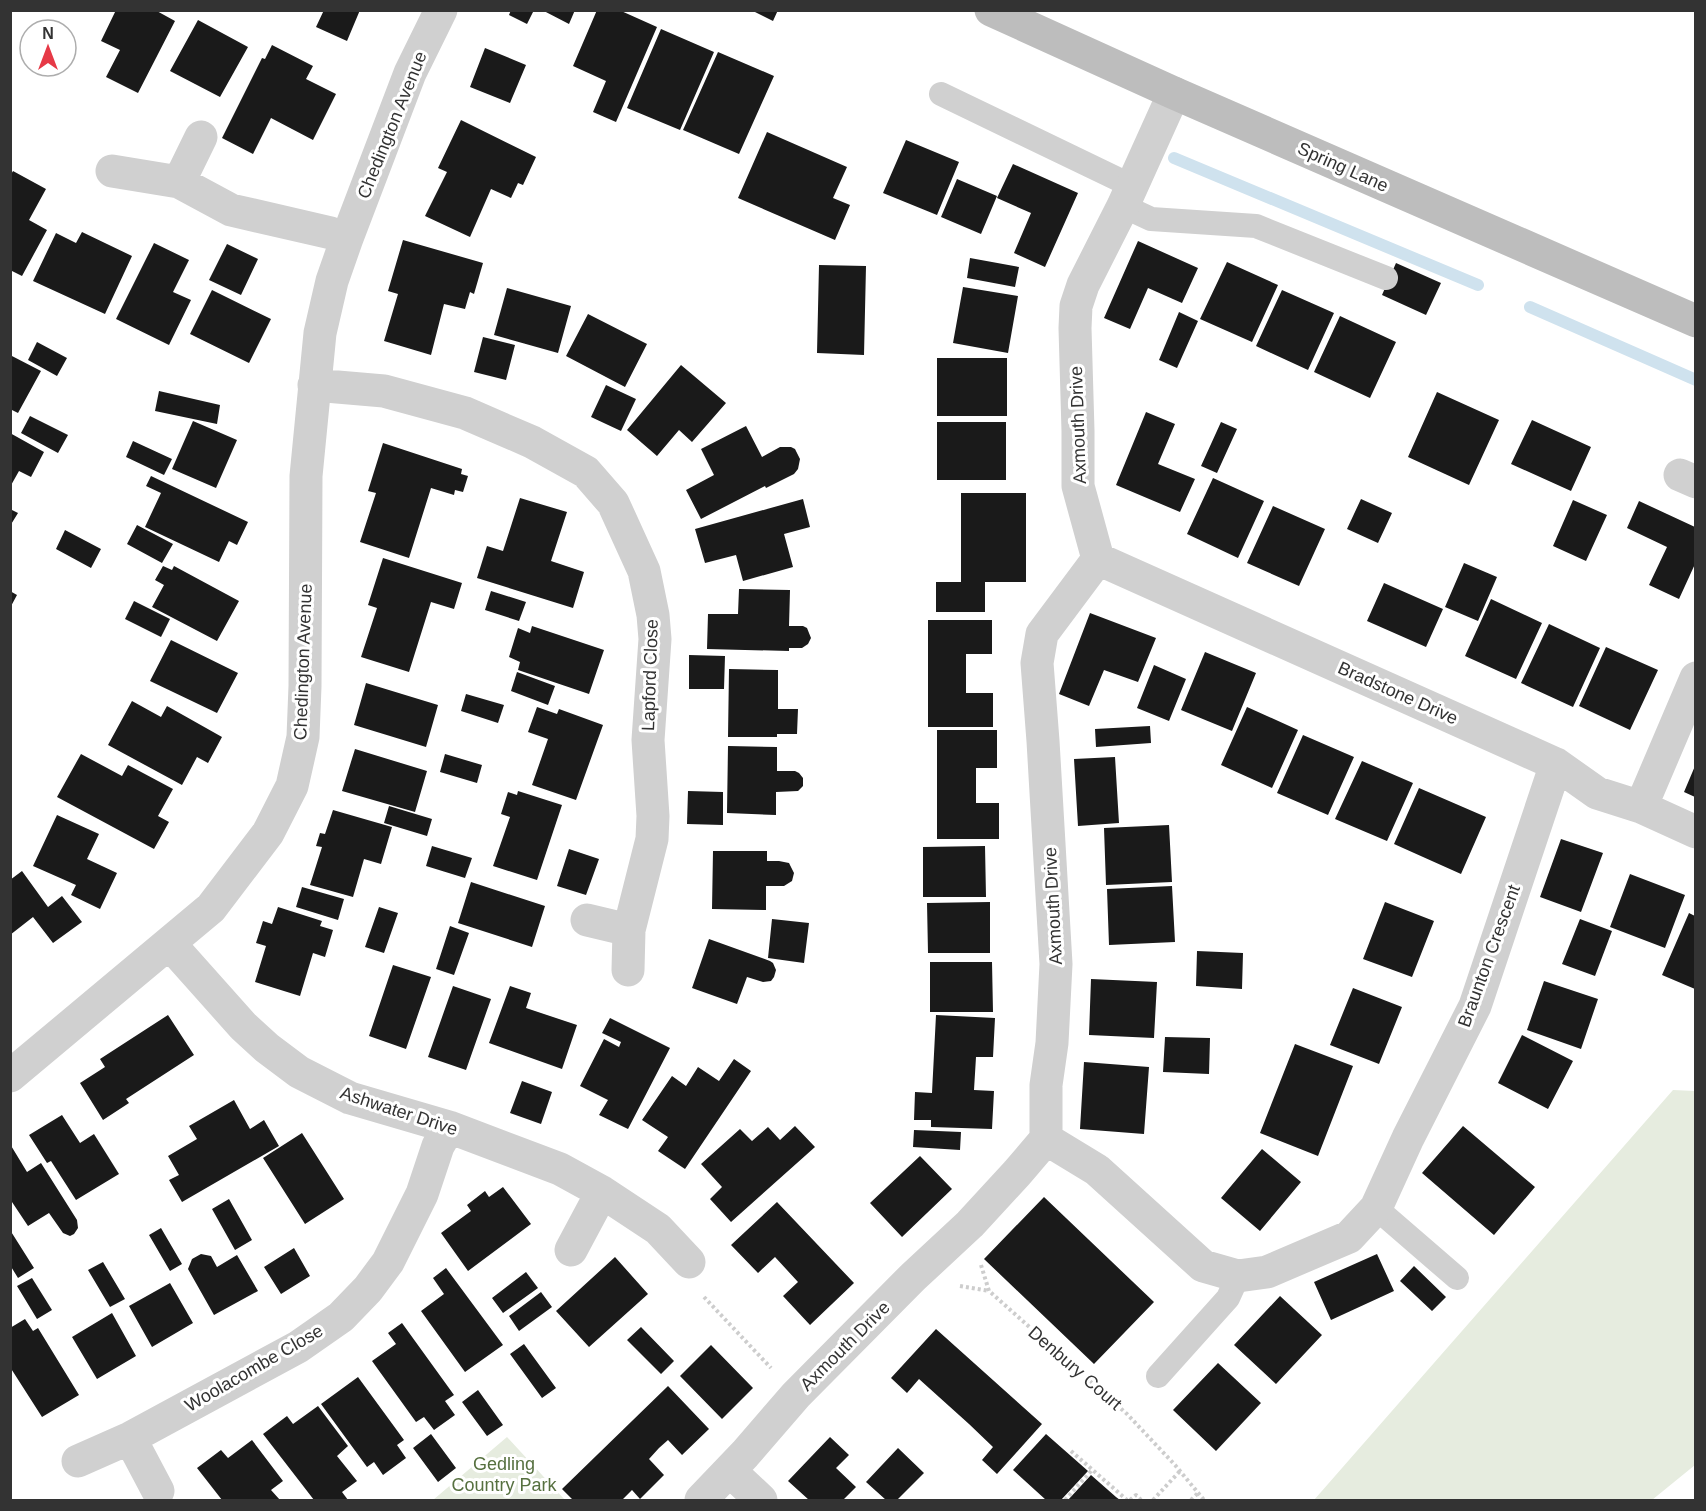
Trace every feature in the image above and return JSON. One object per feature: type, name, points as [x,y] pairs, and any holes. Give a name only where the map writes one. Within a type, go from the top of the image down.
[{"type":"street","name":"Chedington Avenue","points":[[10,1076],[211,908],[268,833],[292,786],[303,737],[306,476],[320,333],[332,281],[346,242],[410,73],[441,10]]},
{"type":"street","name":"Spring Lane","points":[[991,10],[1174,93],[1695,321]]},
{"type":"street","name":"Axmouth Drive","points":[[701,1500],[730,1471],[796,1395],[913,1277],[970,1224],[1046,1139],[1046,1085],[1052,1043],[1056,964],[1043,741],[1036,663],[1042,634],[1098,559],[1078,486],[1076,306],[1083,285],[1128,196],[1174,93]]},
{"type":"street","points":[[178,182],[201,137]]},
{"type":"street","points":[[112,171],[178,182],[231,210],[331,233],[346,242]]},
{"type":"street","name":"Lapford Close","points":[[314,385],[384,392],[465,413],[532,442],[586,472],[613,503],[644,571],[653,615],[655,639],[648,740],[653,816],[651,839],[629,930],[628,970]]},
{"type":"street","name":"Bradstone Drive","points":[[1098,559],[1556,764],[1598,793],[1641,807],[1695,832]]},
{"type":"street","points":[[1641,807],[1695,678]]},
{"type":"street","name":"Braunton Crescent","points":[[1046,1139],[1097,1170],[1203,1266],[1238,1276],[1267,1272],[1349,1237],[1376,1208],[1474,1006],[1556,764]]},
{"type":"street","points":[[588,920],[629,930]]},
{"type":"street","name":"Ashwater Drive","points":[[169,943],[243,1026],[299,1072],[350,1098],[449,1127],[560,1169],[602,1192],[658,1229],[689,1262]]},
{"type":"street","name":"Woolacombe Close","points":[[78,1461],[130,1438],[298,1347],[341,1317],[369,1289],[388,1262],[422,1194],[438,1146],[449,1127]]},
{"type":"street","points":[[571,1250],[602,1192]]},
{"type":"street","points":[[130,1438],[158,1491]]},
{"type":"street","points":[[730,1471],[760,1500]]},
{"type":"lane","points":[[941,94],[1128,196],[1151,219],[1256,226],[1386,278]]},
{"type":"lane","points":[[1376,1208],[1457,1278]]},
{"type":"lane","points":[[1158,1376],[1228,1298],[1238,1276]]},
{"type":"path","name":"Denbury Court","points":[[970,1224],[989,1292],[1128,1414],[1204,1500]]},
{"type":"path","points":[[689,1262],[693,1286],[796,1395]]},
{"type":"path","points":[[1071,1451],[1129,1500],[1136,1495],[1141,1500]]},
{"type":"path","points":[[1065,1500],[1092,1470]]},
{"type":"path","points":[[1153,1500],[1180,1471]]},
{"type":"path","points":[[1191,1500],[1198,1493]]},
{"type":"green space","points":[[1673,1090],[1695,1091],[1695,1465],[1652,1500],[1314,1500]]},
{"type":"green space","name":"Gedling Country Park","points":[[507,1437],[565,1500],[433,1500]]},
{"type":"building","points":[[116,10],[155,10],[175,21],[138,93],[106,77],[120,50],[101,41]]},
{"type":"building","points":[[324,10],[360,10],[347,41],[316,27]]},
{"type":"building","points":[[511,10],[534,10],[527,24],[509,15]]},
{"type":"building","points":[[542,10],[575,10],[569,24]]},
{"type":"building","points":[[597,10],[619,10],[657,27],[616,122],[593,112],[606,81],[573,66]]},
{"type":"building","points":[[751,10],[778,10],[773,21]]},
{"type":"building","points":[[198,20],[248,47],[220,97],[170,71]]},
{"type":"building","points":[[661,29],[714,52],[680,130],[627,108]]},
{"type":"building","points":[[272,45],[313,66],[306,79],[336,94],[313,140],[271,118],[253,154],[222,138],[262,58],[265,59]]},
{"type":"building","points":[[485,48],[526,65],[510,103],[470,87]]},
{"type":"building","points":[[718,52],[774,76],[739,154],[683,130]]},
{"type":"building","points":[[461,120],[536,157],[523,185],[518,183],[511,198],[491,189],[470,237],[425,216],[447,172],[438,168]]},
{"type":"building","points":[[767,132],[847,167],[833,198],[850,205],[835,240],[738,198]]},
{"type":"building","points":[[906,140],[959,162],[937,215],[883,193]]},
{"type":"building","points":[[1013,164],[1078,193],[1045,267],[1014,253],[1031,213],[997,198]]},
{"type":"building","points":[[13,171],[46,189],[29,220],[47,230],[22,276],[10,270],[10,176]]},
{"type":"building","points":[[957,179],[997,196],[981,234],[941,217]]},
{"type":"building","points":[[82,232],[132,256],[105,314],[33,281],[56,233],[76,243]]},
{"type":"building","points":[[403,240],[483,263],[474,294],[470,292],[465,309],[444,304],[431,355],[384,341],[398,294],[388,291]]},
{"type":"building","points":[[1138,241],[1198,268],[1182,303],[1148,288],[1130,329],[1104,318]]},
{"type":"building","points":[[154,243],[189,260],[173,292],[191,300],[169,345],[116,319]]},
{"type":"building","points":[[227,244],[258,259],[241,295],[209,280]]},
{"type":"building","points":[[970,258],[1019,267],[1015,287],[967,278]]},
{"type":"building","points":[[1227,262],[1278,285],[1252,342],[1200,319]]},
{"type":"building","points":[[1396,263],[1441,283],[1426,315],[1382,295]]},
{"type":"building","points":[[819,265],[866,266],[864,355],[817,353]]},
{"type":"building","points":[[963,287],[1018,296],[1008,353],[953,343]]},
{"type":"building","points":[[507,288],[571,306],[558,353],[494,335]]},
{"type":"building","points":[[212,290],[271,319],[249,363],[190,334]]},
{"type":"building","points":[[1282,290],[1334,313],[1308,370],[1256,346]]},
{"type":"building","points":[[1179,312],[1198,321],[1177,368],[1159,360]]},
{"type":"building","points":[[588,314],[647,344],[625,387],[566,356]]},
{"type":"building","points":[[1340,316],[1396,342],[1370,398],[1314,372]]},
{"type":"building","points":[[483,337],[515,345],[506,380],[474,372]]},
{"type":"building","points":[[37,342],[67,358],[57,376],[28,360]]},
{"type":"building","points":[[10,355],[41,371],[18,413],[10,409]]},
{"type":"building","points":[[937,358],[1007,358],[1007,416],[937,416]]},
{"type":"building","points":[[681,365],[726,403],[692,442],[679,430],[657,456],[627,430]]},
{"type":"building","points":[[606,385],[636,399],[621,431],[591,417]]},
{"type":"building","points":[[159,391],[220,405],[217,424],[155,411]]},
{"type":"building","points":[[1437,392],[1499,420],[1469,485],[1408,457]]},
{"type":"building","points":[[1146,412],[1175,424],[1158,464],[1195,479],[1180,512],[1116,485]]},
{"type":"building","points":[[30,416],[68,435],[58,453],[21,433]]},
{"type":"building","points":[[1532,420],[1591,447],[1571,491],[1511,464]]},
{"type":"building","points":[[193,421],[237,440],[216,488],[172,469]]},
{"type":"building","points":[[937,422],[1006,422],[1006,480],[937,480]]},
{"type":"building","points":[[1221,422],[1237,429],[1217,473],[1201,466]]},
{"type":"building","points":[[746,426],[762,457],[780,447],[791,447],[795,449],[800,459],[798,469],[794,474],[766,488],[765,486],[701,519],[686,490],[714,475],[701,449]]},
{"type":"building","points":[[10,433],[44,452],[31,477],[19,471],[10,487]]},
{"type":"building","points":[[133,441],[172,459],[164,475],[126,457]]},
{"type":"building","points":[[383,443],[462,469],[461,474],[468,476],[463,492],[455,490],[454,495],[431,488],[409,558],[360,542],[376,493],[368,491]]},
{"type":"building","points":[[151,476],[248,522],[237,545],[229,541],[219,562],[145,527],[161,493],[146,486]]},
{"type":"building","points":[[1213,478],[1264,501],[1238,558],[1187,534]]},
{"type":"building","points":[[961,493],[1026,493],[1026,582],[985,582],[985,612],[936,612],[936,582],[961,582]]},
{"type":"building","points":[[520,498],[567,512],[551,561],[584,572],[573,608],[477,578],[487,546],[503,551]]},
{"type":"building","points":[[803,499],[810,527],[784,534],[793,567],[743,581],[736,555],[705,563],[695,529]]},
{"type":"building","points":[[1361,499],[1392,513],[1378,543],[1347,529]]},
{"type":"building","points":[[1573,500],[1607,515],[1586,561],[1553,546]]},
{"type":"building","points":[[1639,501],[1695,527],[1695,564],[1679,599],[1649,585],[1667,547],[1627,528]]},
{"type":"building","points":[[1273,506],[1325,529],[1299,586],[1247,563]]},
{"type":"building","points":[[10,509],[18,513],[10,526]]},
{"type":"building","points":[[137,525],[173,544],[162,563],[127,544]]},
{"type":"building","points":[[65,530],[101,549],[91,568],[56,549]]},
{"type":"building","points":[[383,558],[462,583],[454,609],[431,602],[409,672],[361,657],[377,608],[368,605]]},
{"type":"building","points":[[1464,563],[1497,577],[1478,621],[1445,607]]},
{"type":"building","points":[[163,566],[172,570],[174,566],[239,601],[217,641],[152,607],[164,585],[155,580]]},
{"type":"building","points":[[1384,583],[1443,609],[1426,647],[1367,621]]},
{"type":"building","points":[[739,589],[790,590],[789,626],[807,628],[811,638],[808,644],[802,648],[789,648],[789,651],[707,649],[708,614],[738,614]]},
{"type":"building","points":[[10,591],[17,595],[10,608]]},
{"type":"building","points":[[491,591],[526,602],[519,621],[485,610]]},
{"type":"building","points":[[1491,599],[1542,623],[1516,679],[1465,656]]},
{"type":"building","points":[[134,601],[170,619],[161,637],[125,619]]},
{"type":"building","points":[[1090,613],[1156,638],[1138,682],[1104,670],[1089,706],[1059,694]]},
{"type":"building","points":[[928,620],[992,620],[992,654],[966,654],[966,693],[993,693],[993,727],[928,727]]},
{"type":"building","points":[[1549,624],[1600,648],[1573,707],[1521,683]]},
{"type":"building","points":[[532,626],[604,650],[589,694],[518,670],[520,662],[509,657],[518,628],[530,633]]},
{"type":"building","points":[[171,640],[238,673],[217,713],[150,681]]},
{"type":"building","points":[[1606,647],[1658,670],[1630,730],[1579,706]]},
{"type":"building","points":[[1205,652],[1256,673],[1232,731],[1181,710]]},
{"type":"building","points":[[689,655],[725,656],[724,689],[689,689]]},
{"type":"building","points":[[1154,665],[1186,679],[1169,721],[1137,708]]},
{"type":"building","points":[[729,669],[778,670],[778,709],[798,709],[797,734],[777,734],[777,737],[728,737]]},
{"type":"building","points":[[517,672],[555,686],[548,705],[511,691]]},
{"type":"building","points":[[366,683],[438,705],[426,747],[354,725]]},
{"type":"building","points":[[466,694],[504,705],[498,723],[461,711]]},
{"type":"building","points":[[132,701],[161,717],[167,706],[222,737],[208,763],[197,757],[182,785],[108,745]]},
{"type":"building","points":[[537,707],[557,714],[559,709],[603,725],[576,800],[532,785],[548,739],[528,732]]},
{"type":"building","points":[[1247,707],[1298,730],[1272,788],[1221,765]]},
{"type":"building","points":[[1150,726],[1151,743],[1096,747],[1095,729]]},
{"type":"building","points":[[937,730],[997,730],[997,768],[976,768],[976,803],[999,803],[999,839],[937,839]]},
{"type":"building","points":[[1303,735],[1354,757],[1328,815],[1277,793]]},
{"type":"building","points":[[728,746],[777,747],[777,771],[799,773],[803,778],[803,786],[798,791],[776,792],[776,815],[727,813]]},
{"type":"building","points":[[355,749],[427,771],[415,812],[342,791]]},
{"type":"building","points":[[81,754],[122,776],[128,765],[173,789],[158,816],[169,822],[154,849],[57,797]]},
{"type":"building","points":[[445,754],[482,765],[477,783],[440,772]]},
{"type":"building","points":[[1115,757],[1119,823],[1078,826],[1074,759]]},
{"type":"building","points":[[1362,761],[1413,783],[1387,841],[1335,819]]},
{"type":"building","points":[[1695,766],[1695,797],[1684,792]]},
{"type":"building","points":[[1419,788],[1486,817],[1461,874],[1394,844]]},
{"type":"building","points":[[518,791],[562,805],[537,880],[493,866],[510,817],[501,814],[508,792],[517,795]]},
{"type":"building","points":[[688,791],[723,792],[723,825],[687,824]]},
{"type":"building","points":[[389,806],[432,819],[427,836],[384,823]]},
{"type":"building","points":[[333,810],[392,827],[381,864],[364,859],[353,897],[310,885],[322,847],[316,846],[320,833],[325,834]]},
{"type":"building","points":[[57,815],[99,834],[87,859],[117,873],[100,909],[71,895],[76,885],[33,866]]},
{"type":"building","points":[[1169,825],[1172,882],[1106,885],[1104,828]]},
{"type":"building","points":[[1561,839],[1603,853],[1581,912],[1540,897]]},
{"type":"building","points":[[432,846],[472,858],[465,878],[426,866]]},
{"type":"building","points":[[985,846],[986,897],[923,897],[923,847]]},
{"type":"building","points":[[569,849],[599,859],[586,895],[557,886]]},
{"type":"building","points":[[713,851],[767,851],[767,861],[789,863],[794,873],[792,881],[784,886],[766,886],[766,910],[712,909]]},
{"type":"building","points":[[22,871],[48,907],[62,896],[82,922],[53,943],[33,917],[10,935],[10,880]]},
{"type":"building","points":[[1630,874],[1685,895],[1665,948],[1610,927]]},
{"type":"building","points":[[471,882],[545,906],[532,947],[458,923]]},
{"type":"building","points":[[1172,886],[1175,942],[1109,945],[1107,889]]},
{"type":"building","points":[[302,887],[344,899],[338,920],[296,907]]},
{"type":"building","points":[[990,902],[990,953],[928,953],[927,903]]},
{"type":"building","points":[[1385,902],[1434,921],[1412,977],[1363,959]]},
{"type":"building","points":[[278,907],[322,921],[320,926],[333,930],[325,957],[313,953],[300,996],[255,982],[266,946],[256,943],[263,921],[272,924]]},
{"type":"building","points":[[379,907],[398,913],[384,953],[365,947]]},
{"type":"building","points":[[1689,913],[1695,916],[1695,989],[1662,975]]},
{"type":"building","points":[[772,919],[809,923],[804,963],[768,958]]},
{"type":"building","points":[[1580,919],[1612,931],[1595,976],[1562,964]]},
{"type":"building","points":[[450,926],[469,933],[454,975],[436,969]]},
{"type":"building","points":[[709,939],[770,961],[776,970],[774,977],[771,981],[763,982],[747,977],[737,1004],[692,988]]},
{"type":"building","points":[[1197,951],[1243,953],[1242,989],[1196,986]]},
{"type":"building","points":[[930,962],[992,962],[993,1012],[930,1012]]},
{"type":"building","points":[[393,965],[431,977],[406,1049],[369,1036]]},
{"type":"building","points":[[1091,979],[1157,982],[1154,1038],[1089,1035]]},
{"type":"building","points":[[1544,981],[1598,999],[1581,1049],[1527,1030]]},
{"type":"building","points":[[453,986],[491,999],[466,1070],[428,1057]]},
{"type":"building","points":[[510,986],[531,993],[526,1008],[577,1025],[562,1069],[489,1043]]},
{"type":"building","points":[[1353,988],[1402,1007],[1379,1064],[1330,1045]]},
{"type":"building","points":[[168,1015],[194,1055],[126,1099],[129,1103],[103,1120],[80,1083],[105,1067],[100,1059]]},
{"type":"building","points":[[936,1015],[995,1018],[993,1057],[976,1057],[974,1090],[994,1091],[992,1129],[931,1127],[931,1120],[914,1120],[915,1092],[932,1093]]},
{"type":"building","points":[[610,1018],[670,1048],[628,1129],[599,1115],[608,1100],[580,1086],[604,1039],[619,1047],[621,1042],[602,1033]]},
{"type":"building","points":[[1522,1035],[1573,1061],[1548,1109],[1498,1083]]},
{"type":"building","points":[[1165,1037],[1210,1038],[1209,1074],[1163,1072]]},
{"type":"building","points":[[1295,1044],[1353,1066],[1318,1156],[1260,1133]]},
{"type":"building","points":[[734,1059],[751,1071],[685,1169],[658,1151],[668,1137],[642,1120],[672,1076],[686,1086],[698,1067],[719,1081]]},
{"type":"building","points":[[1084,1062],[1149,1067],[1144,1134],[1080,1129]]},
{"type":"building","points":[[522,1081],[552,1092],[541,1124],[510,1113]]},
{"type":"building","points":[[234,1100],[250,1129],[264,1120],[279,1146],[182,1202],[169,1180],[179,1175],[168,1156],[197,1139],[189,1126]]},
{"type":"building","points":[[62,1115],[80,1143],[94,1134],[119,1174],[76,1200],[51,1161],[47,1163],[29,1135]]},
{"type":"building","points":[[795,1126],[815,1147],[731,1222],[710,1199],[722,1187],[701,1164],[740,1129],[752,1141],[768,1127],[780,1140]]},
{"type":"building","points":[[1463,1126],[1535,1187],[1494,1235],[1422,1173]]},
{"type":"building","points":[[914,1130],[961,1132],[960,1150],[913,1147]]},
{"type":"building","points":[[302,1133],[344,1199],[305,1224],[263,1158]]},
{"type":"building","points":[[10,1144],[27,1172],[41,1163],[77,1220],[78,1228],[74,1234],[70,1236],[63,1233],[49,1213],[28,1226],[10,1199]]},
{"type":"building","points":[[1262,1149],[1301,1182],[1260,1231],[1221,1198]]},
{"type":"building","points":[[920,1156],[952,1189],[902,1237],[870,1203]]},
{"type":"building","points":[[503,1187],[531,1224],[468,1271],[441,1233],[471,1211],[467,1205],[485,1191],[489,1197]]},
{"type":"building","points":[[1044,1197],[1154,1302],[1094,1364],[984,1259]]},
{"type":"building","points":[[229,1199],[252,1240],[235,1250],[212,1209]]},
{"type":"building","points":[[777,1202],[854,1283],[810,1325],[783,1296],[798,1282],[775,1257],[758,1273],[731,1245]]},
{"type":"building","points":[[161,1228],[182,1264],[170,1271],[149,1235]]},
{"type":"building","points":[[10,1230],[34,1268],[18,1278],[10,1265]]},
{"type":"building","points":[[294,1248],[310,1276],[281,1294],[264,1267]]},
{"type":"building","points":[[201,1254],[211,1256],[217,1267],[237,1255],[258,1291],[214,1315],[188,1269],[192,1259]]},
{"type":"building","points":[[1377,1254],[1394,1291],[1331,1320],[1314,1282]]},
{"type":"building","points":[[615,1257],[648,1294],[589,1347],[556,1311]]},
{"type":"building","points":[[103,1262],[125,1299],[110,1307],[88,1270]]},
{"type":"building","points":[[1414,1266],[1446,1297],[1432,1311],[1400,1281]]},
{"type":"building","points":[[446,1268],[503,1345],[465,1372],[421,1311],[444,1294],[433,1278]]},
{"type":"building","points":[[526,1272],[538,1288],[503,1313],[492,1298]]},
{"type":"building","points":[[32,1278],[52,1310],[37,1319],[17,1286]]},
{"type":"building","points":[[170,1283],[193,1323],[152,1347],[129,1306]]},
{"type":"building","points":[[541,1292],[552,1307],[519,1331],[509,1316]]},
{"type":"building","points":[[1280,1296],[1322,1335],[1276,1384],[1234,1345]]},
{"type":"building","points":[[112,1313],[136,1356],[97,1379],[72,1337]]},
{"type":"building","points":[[25,1319],[33,1331],[38,1328],[79,1395],[42,1417],[10,1367],[10,1328]]},
{"type":"building","points":[[402,1323],[454,1395],[445,1401],[455,1415],[434,1430],[424,1417],[416,1422],[372,1361],[396,1344],[388,1333]]},
{"type":"building","points":[[641,1327],[674,1361],[661,1374],[627,1340]]},
{"type":"building","points":[[936,1329],[1042,1424],[997,1474],[982,1460],[993,1447],[969,1424],[919,1379],[907,1393],[891,1378]]},
{"type":"building","points":[[524,1344],[556,1388],[542,1398],[510,1354]]},
{"type":"building","points":[[711,1345],[753,1388],[722,1419],[680,1376]]},
{"type":"building","points":[[1218,1363],[1261,1403],[1216,1451],[1173,1410]]},
{"type":"building","points":[[358,1377],[404,1440],[397,1445],[406,1458],[383,1475],[374,1462],[367,1467],[321,1404]]},
{"type":"building","points":[[668,1386],[709,1429],[682,1455],[668,1440],[659,1448],[649,1459],[664,1475],[640,1499],[632,1490],[622,1500],[573,1500],[562,1489]]},
{"type":"building","points":[[478,1390],[503,1425],[487,1436],[462,1402]]},
{"type":"building","points":[[318,1406],[348,1446],[337,1456],[357,1481],[342,1492],[348,1500],[314,1500],[263,1434],[287,1416],[293,1424]]},
{"type":"building","points":[[431,1434],[456,1468],[438,1482],[413,1448]]},
{"type":"building","points":[[1046,1434],[1088,1471],[1061,1500],[1046,1500],[1013,1470]]},
{"type":"building","points":[[830,1437],[849,1455],[836,1468],[856,1487],[843,1500],[809,1500],[788,1481]]},
{"type":"building","points":[[252,1440],[283,1481],[271,1490],[280,1500],[222,1500],[197,1468],[221,1450],[228,1458]]},
{"type":"building","points":[[898,1448],[924,1473],[897,1500],[886,1500],[866,1482]]},
{"type":"building","points":[[1091,1475],[1116,1497],[1120,1500],[1068,1500]]},
{"type":"waterway","points":[[1174,158],[1478,285]]},
{"type":"waterway","points":[[1530,307],[1696,380]]}]
